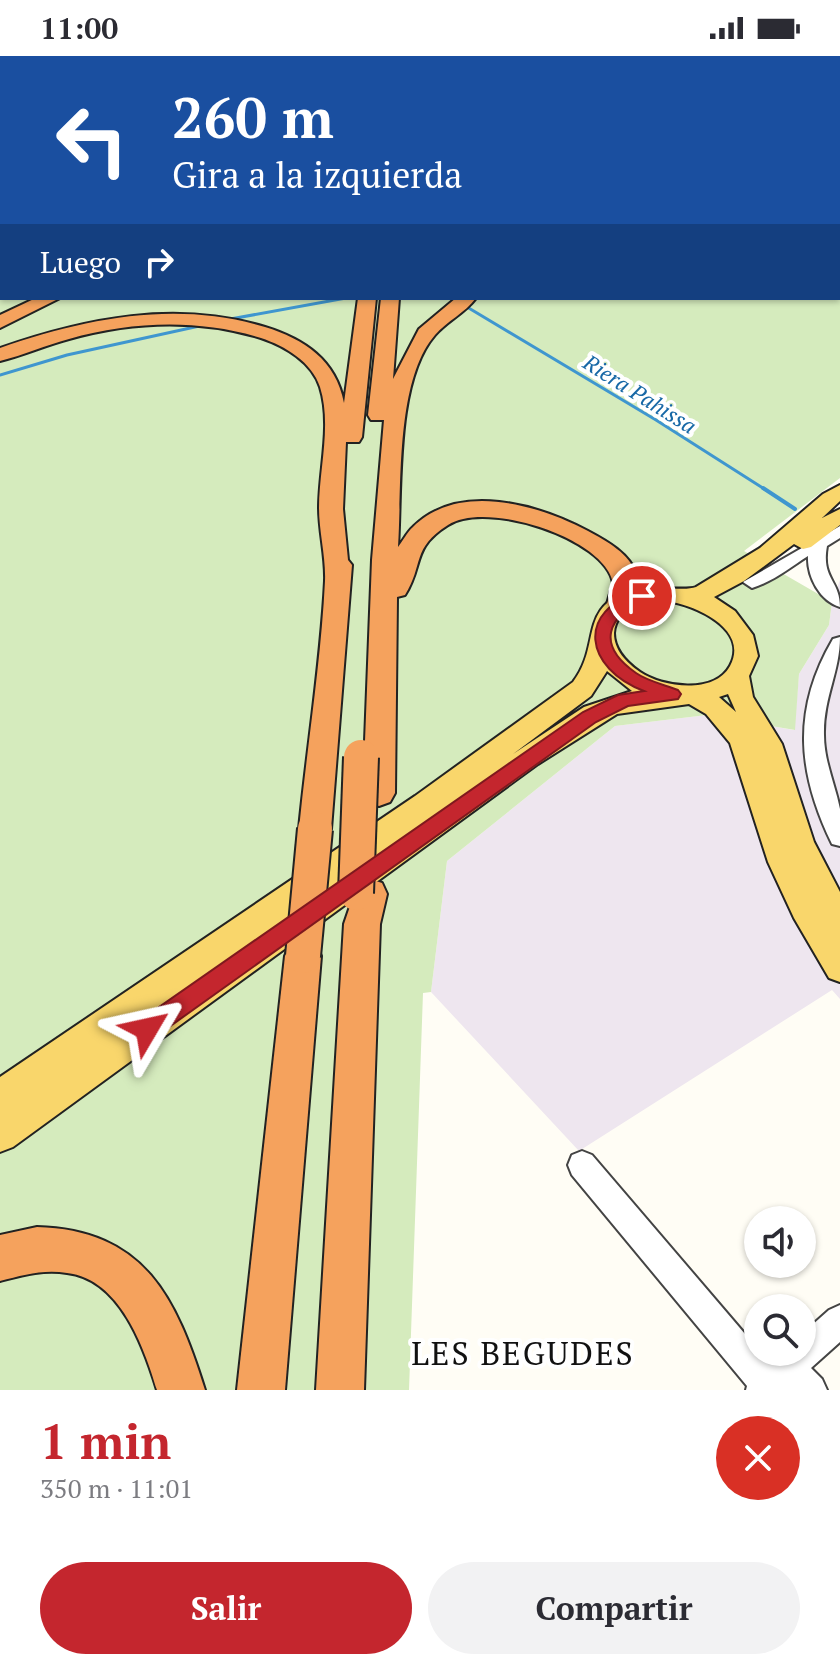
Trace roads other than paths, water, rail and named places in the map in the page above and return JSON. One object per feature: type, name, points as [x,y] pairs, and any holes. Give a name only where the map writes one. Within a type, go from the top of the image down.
[{"type":"highway","points":[[0,313],[28,300]]},
{"type":"highway","points":[[0,322],[47,300]]},
{"type":"highway","points":[[0,347],[78,319],[144,301]]},
{"type":"highway","points":[[363,904],[379,793],[371,754],[394,410],[406,368],[419,343],[462,301]]},
{"type":"highway","points":[[340,1390],[371,754],[383,350],[377,303]]},
{"type":"highway","points":[[261,1390],[338,582],[377,303]]},
{"type":"highway","points":[[0,355],[87,328],[140,320],[189,319],[239,326],[298,347],[318,366],[331,387],[334,401],[331,512],[338,582]]},
{"type":"highway","points":[[371,754],[398,575],[413,540],[437,520],[464,511],[494,508],[518,510],[552,521],[594,545],[621,567],[627,585],[620,604]]},
{"type":"highway","points":[[0,1258],[43,1248],[67,1250],[91,1256],[124,1276],[160,1335],[181,1390]]},
{"type":"main road","points":[[691,598],[725,583],[806,522],[819,506],[840,491]]},
{"type":"main road","points":[[732,621],[735,598],[840,515]]},
{"type":"main road","points":[[0,1098],[537,724],[582,689],[599,662],[604,624],[620,604],[654,594],[691,598],[711,606],[732,621],[746,651],[744,664],[737,676],[719,689],[625,700],[589,717],[0,1134]]},
{"type":"main road","points":[[603,646],[611,661],[632,680],[683,694],[723,712],[742,738],[753,763],[767,823],[786,870],[809,919],[840,967]]},
{"type":"main road","points":[[737,676],[741,698],[769,744],[800,844],[840,923]]},
{"type":"street","points":[[752,582],[775,572],[840,531]]},
{"type":"street","points":[[819,546],[814,564],[817,573],[821,583],[840,601]]},
{"type":"street","points":[[840,644],[821,679],[812,732],[816,771],[824,802],[840,837]]},
{"type":"street","points":[[582,1165],[772,1380],[811,1390]]},
{"type":"street","points":[[772,1380],[840,1321]]},
{"type":"waterway","points":[[225,320],[335,300]]},
{"type":"waterway","name":"Riera Pahissa","points":[[467,307],[766,490]]},
{"type":"waterway","points":[[0,375],[67,355],[204,325]]},
{"type":"waterway","name":"Riera Pahissa","points":[[763,488],[795,509]]},
{"type":"district","name":"LES BEGUDES","points":[[523,1354]]}]
